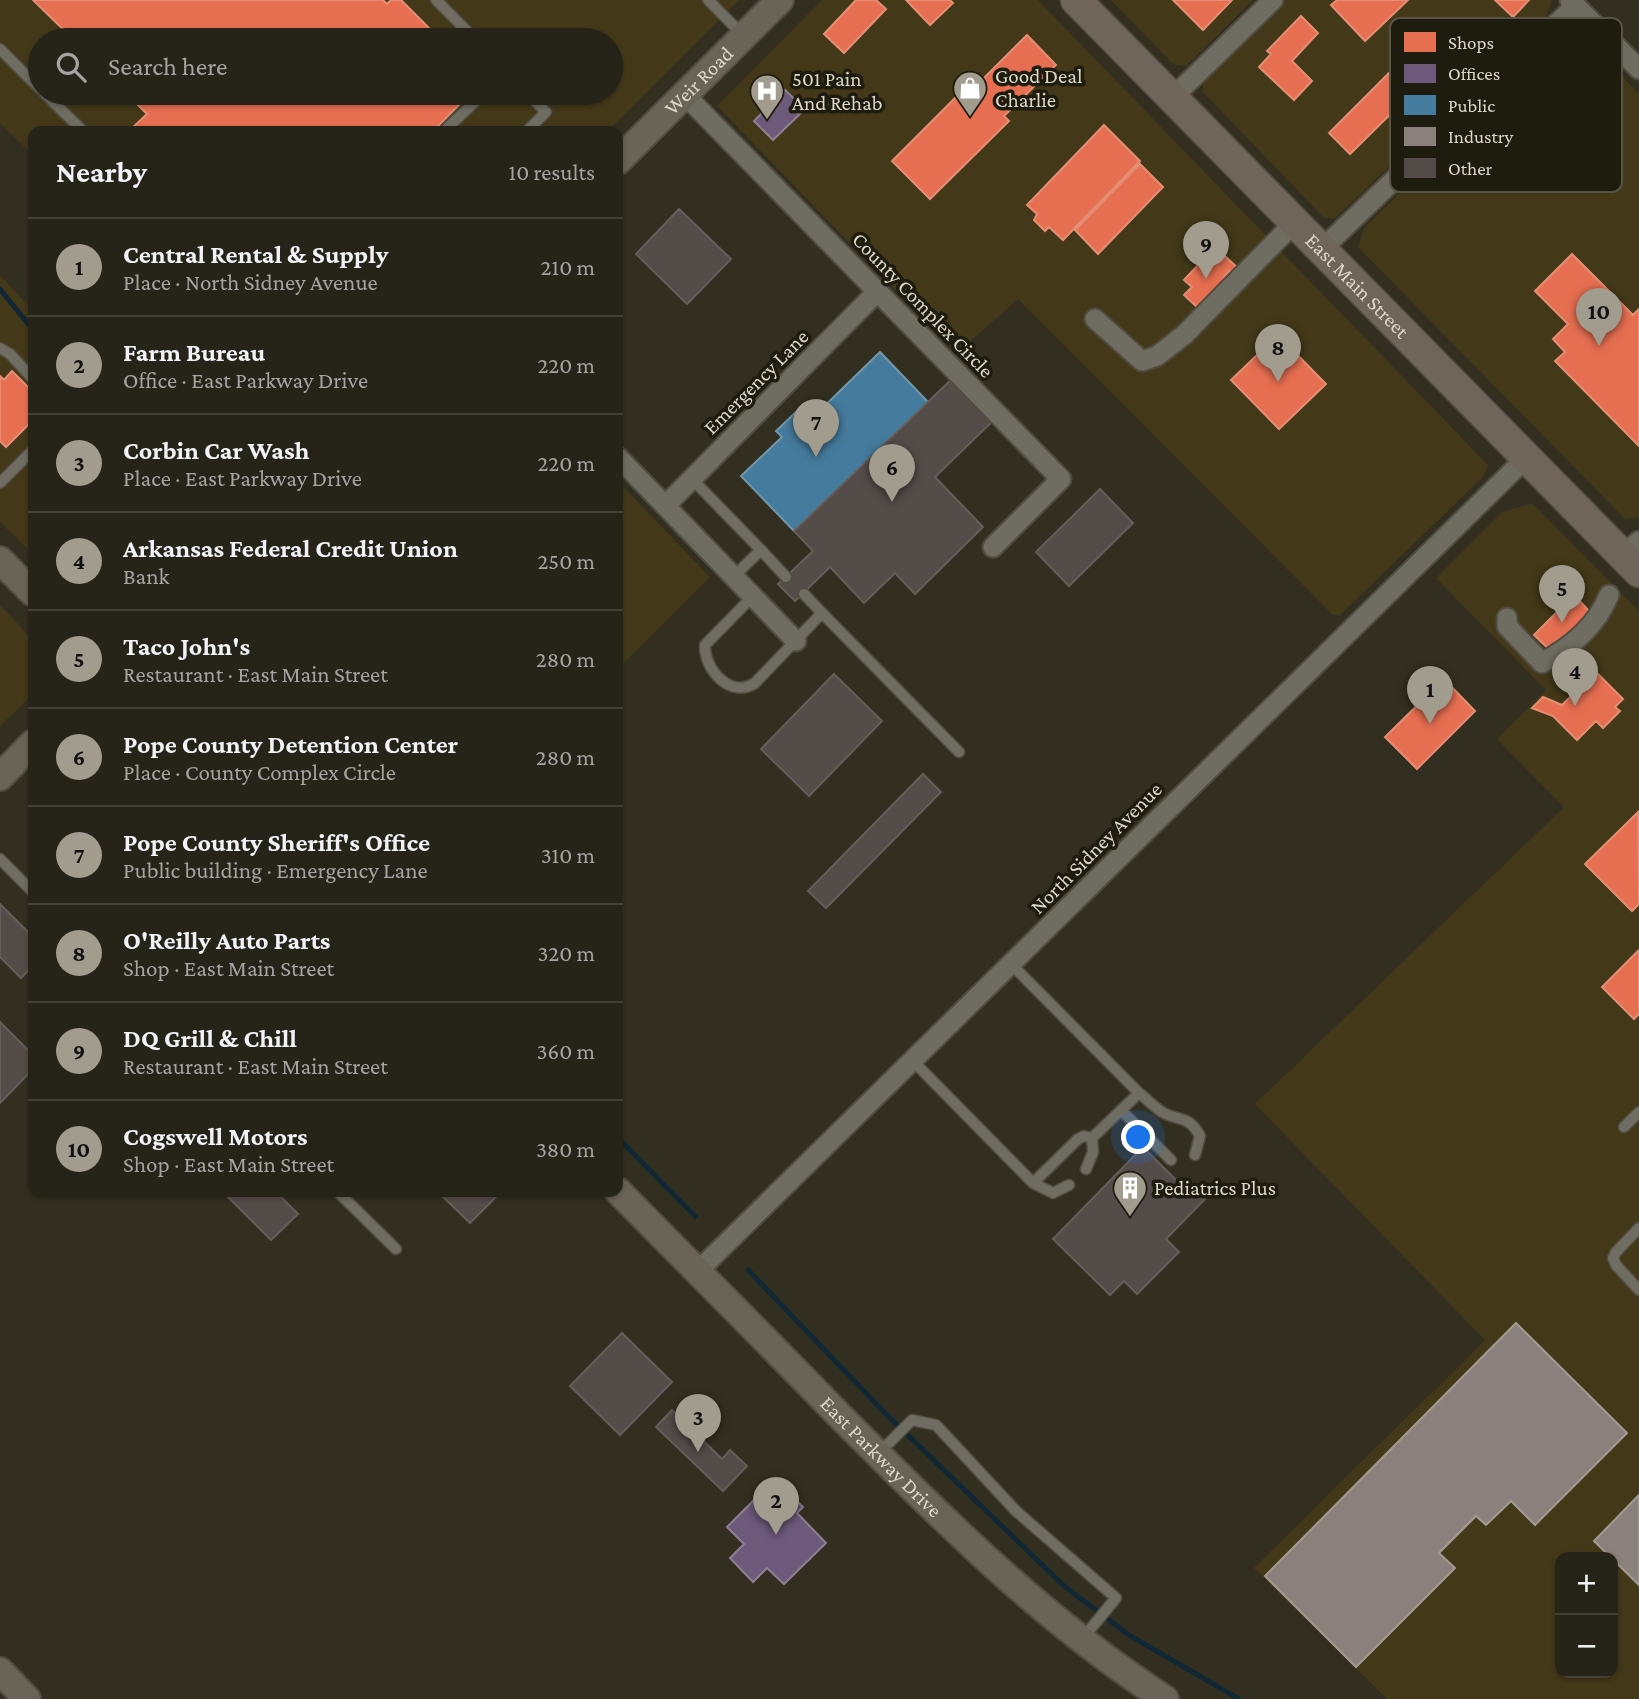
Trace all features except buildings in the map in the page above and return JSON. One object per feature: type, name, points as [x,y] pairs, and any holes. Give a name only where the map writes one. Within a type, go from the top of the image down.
[{"type":"main road","name":"Weir Road","points":[[623,156],[780,0]]},
{"type":"main road","name":"East Main Street","points":[[1076,0],[1527,457],[1634,556]]},
{"type":"main road","points":[[0,560],[28,588]]},
{"type":"main road","points":[[0,777],[28,748]]},
{"type":"main road","name":"East Parkway Drive","points":[[623,1196],[878,1454],[1004,1576],[1081,1640],[1165,1699]]},
{"type":"main road","points":[[0,1671],[27,1699]]},
{"type":"street","points":[[1172,97],[1273,0]]},
{"type":"street","points":[[1557,18],[1572,3],[1587,18]]},
{"type":"street","points":[[1622,52],[1639,69]]},
{"type":"street","name":"County Complex Circle","points":[[685,94],[1061,479],[993,547]]},
{"type":"street","points":[[1322,248],[1390,181]]},
{"type":"street","points":[[1095,319],[1142,361],[1157,356],[1184,335],[1295,222]]},
{"type":"street","name":"Emergency Lane","points":[[666,505],[878,291]]},
{"type":"street","name":"North Sidney Avenue","points":[[698,1271],[1527,457]]},
{"type":"street","points":[[623,462],[796,640]]},
{"type":"street","points":[[1507,618],[1507,625],[1542,663],[1576,640],[1601,614],[1609,595]]},
{"type":"lane","points":[[436,0],[463,28]]},
{"type":"lane","points":[[708,0],[744,36]]},
{"type":"lane","points":[[0,49],[28,77]]},
{"type":"lane","points":[[56,105],[78,126]]},
{"type":"lane","points":[[449,126],[471,105]]},
{"type":"lane","points":[[532,126],[546,112],[539,105]]},
{"type":"lane","points":[[0,348],[10,354],[28,374]]},
{"type":"lane","points":[[0,483],[28,455]]},
{"type":"lane","points":[[692,479],[786,577]]},
{"type":"lane","points":[[734,576],[761,550]]},
{"type":"lane","points":[[804,594],[960,752]]},
{"type":"lane","points":[[753,596],[705,645],[709,666],[728,685],[737,689],[747,689],[755,683],[822,613]]},
{"type":"lane","points":[[0,859],[28,887]]},
{"type":"lane","points":[[1012,964],[1139,1093],[1164,1113],[1181,1117],[1195,1126],[1200,1136],[1195,1155]]},
{"type":"lane","points":[[913,1060],[1033,1183],[1054,1194],[1069,1185]]},
{"type":"lane","points":[[1092,1138],[1139,1093]]},
{"type":"lane","points":[[1121,1110],[1171,1160]]},
{"type":"lane","points":[[1624,1127],[1639,1112]]},
{"type":"lane","points":[[1033,1183],[1078,1139],[1084,1136],[1092,1138]]},
{"type":"lane","points":[[1086,1169],[1093,1152],[1092,1138]]},
{"type":"lane","points":[[343,1197],[396,1249]]},
{"type":"lane","points":[[1639,1228],[1613,1258],[1639,1290]]},
{"type":"lane","points":[[878,1454],[912,1420],[936,1425],[1016,1511],[1116,1598],[1081,1640]]},
{"type":"shaded area","points":[[0,0],[739,0],[613,126],[28,126],[28,150],[0,123]]},
{"type":"shaded area","points":[[822,0],[1038,0],[1488,465],[1482,478],[1339,616],[1332,614],[1018,299],[957,353],[717,106]]},
{"type":"shaded area","points":[[1111,0],[1253,0],[1186,66],[1173,64]]},
{"type":"shaded area","points":[[1285,0],[1552,0],[1544,18],[1390,18],[1390,165],[1335,218],[1324,218],[1203,92],[1203,80]]},
{"type":"shaded area","points":[[1622,76],[1639,94],[1639,517],[1625,519],[1358,247],[1364,228],[1401,192],[1622,192]]},
{"type":"shaded area","points":[[0,275],[28,306],[28,549],[0,522]]},
{"type":"shaded area","points":[[623,486],[710,577],[623,664]]},
{"type":"shaded area","points":[[1532,503],[1639,611],[1639,1699],[1387,1699],[1254,1568],[1485,1340],[1255,1104],[1564,807],[1497,739],[1546,690],[1436,578],[1501,513]]},
{"type":"shaded area","points":[[0,605],[28,635],[28,699],[0,726]]},
{"type":"waterway","points":[[0,289],[28,324]]},
{"type":"waterway","points":[[623,1143],[695,1216]]},
{"type":"waterway","points":[[748,1270],[886,1414],[1064,1586],[1129,1635],[1239,1699]]},
{"type":"place","name":"Good Deal Charlie","points":[[970,118]]},
{"type":"place","name":"501 Pain And Rehab","points":[[767,121]]},
{"type":"place","name":"DQ Grill & Chill","points":[[1206,279]]},
{"type":"place","name":"Cogswell Motors","points":[[1599,346]]},
{"type":"place","name":"O'Reilly Auto Parts","points":[[1278,382]]},
{"type":"place","name":"Pope County Sheriff's Office","points":[[816,457]]},
{"type":"place","name":"Pope County Detention Center","points":[[892,502]]},
{"type":"place","name":"Taco John's","points":[[1562,623]]},
{"type":"place","name":"Arkansas Federal Credit Union","points":[[1575,706]]},
{"type":"place","name":"Central Rental & Supply","points":[[1430,724]]},
{"type":"place","name":"Pediatrics Plus","points":[[1130,1218]]},
{"type":"place","name":"Corbin Car Wash","points":[[698,1452]]},
{"type":"place","name":"Farm Bureau","points":[[776,1535]]}]
